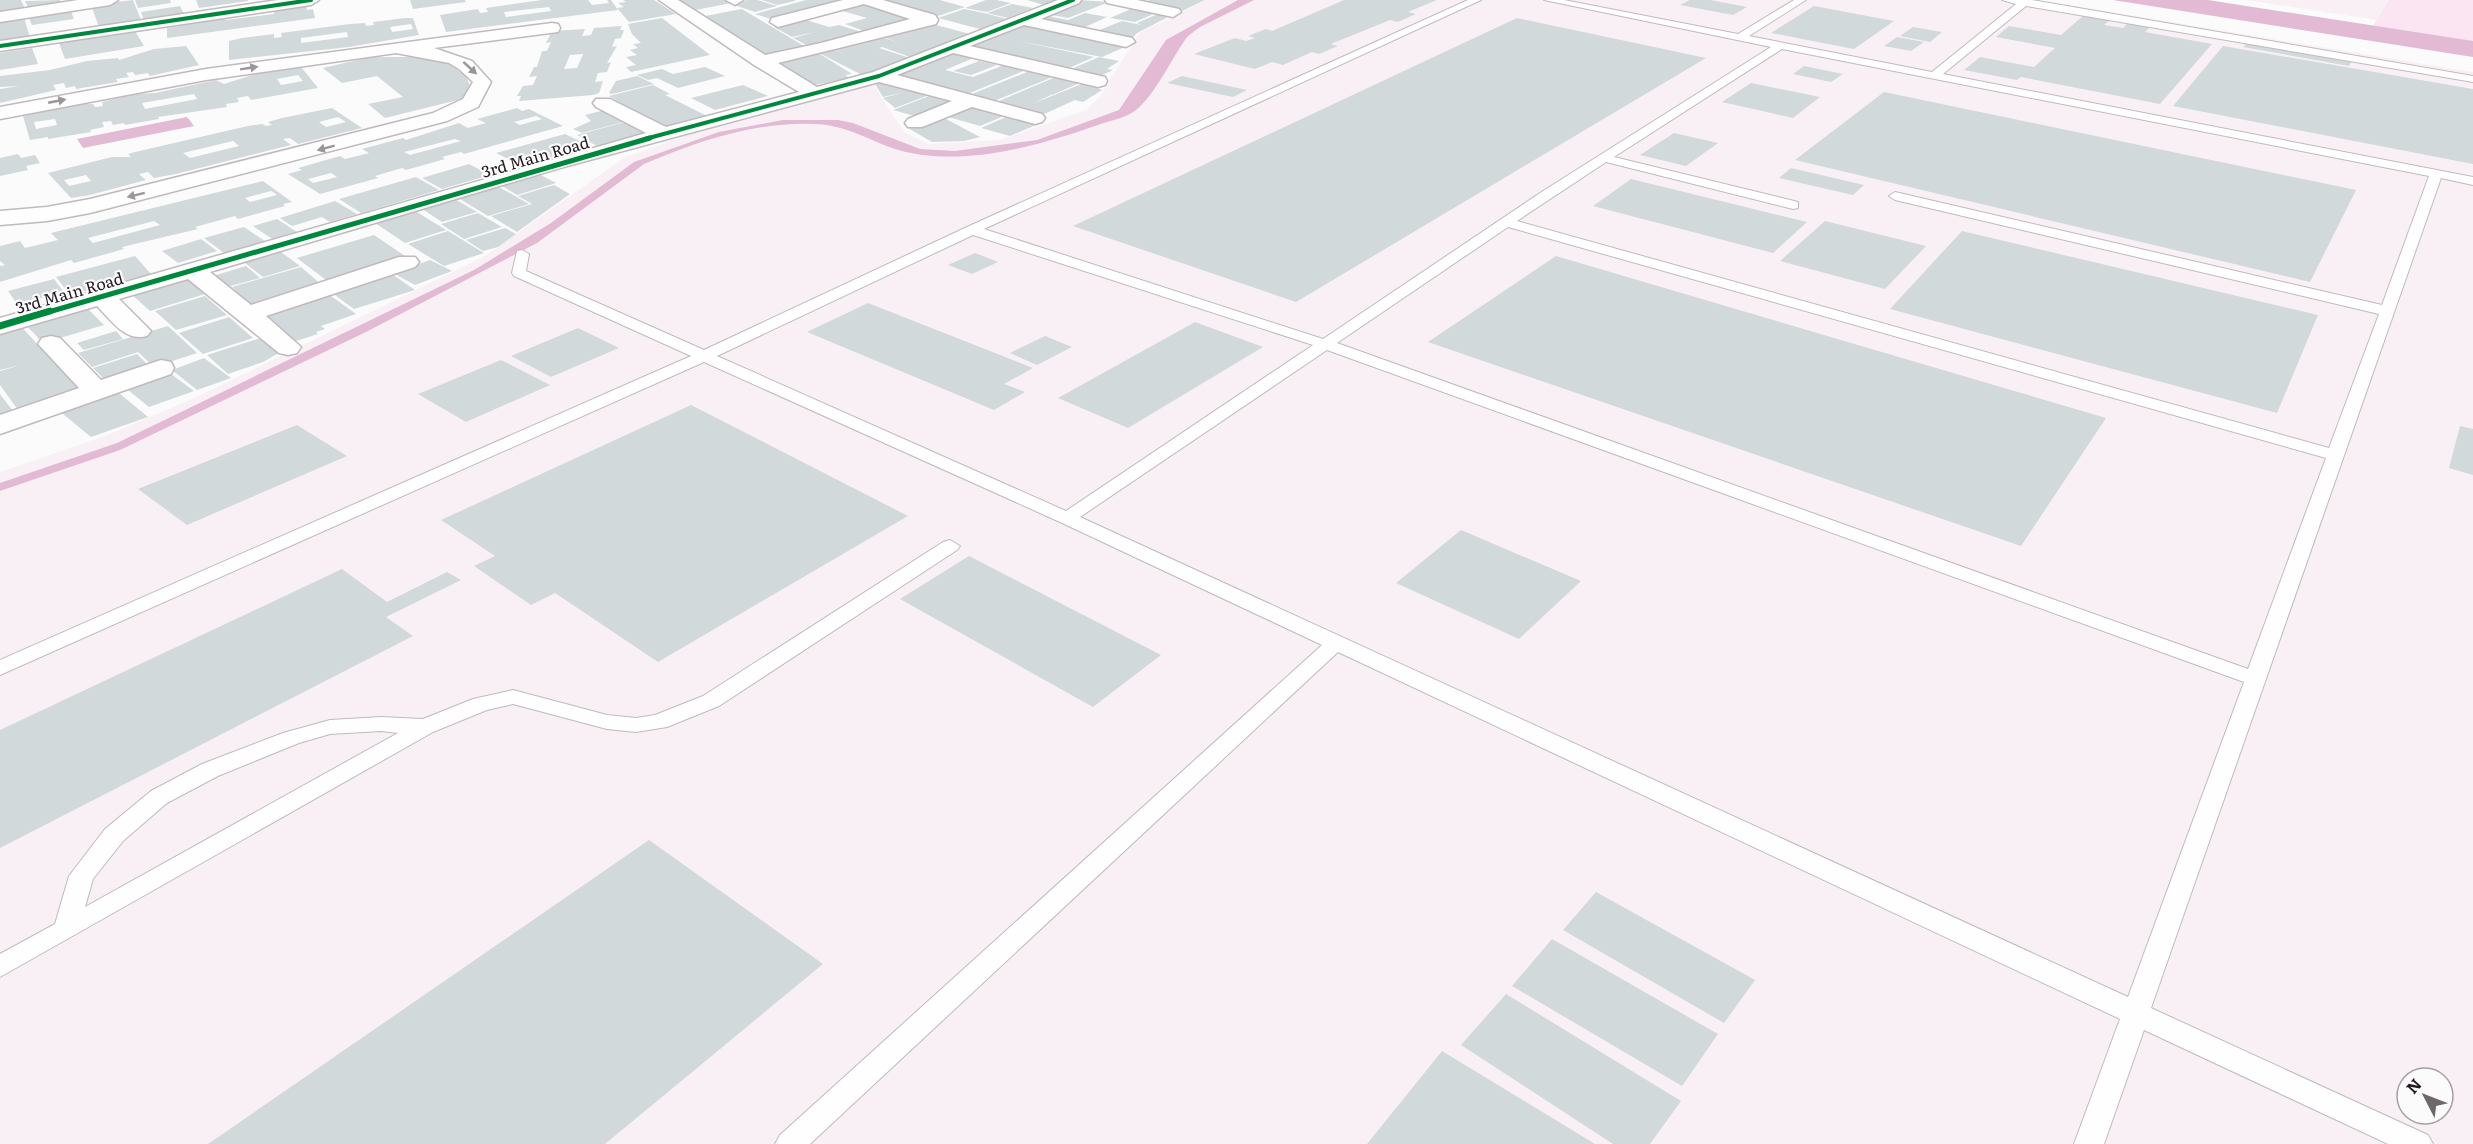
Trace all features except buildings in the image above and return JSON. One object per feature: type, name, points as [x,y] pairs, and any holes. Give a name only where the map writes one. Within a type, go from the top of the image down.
[{"type":"street","points":[[0,17],[110,0]]},
{"type":"street","points":[[0,46],[311,0]]},
{"type":"street","points":[[666,0],[814,93]]},
{"type":"street","points":[[778,22],[864,0],[987,35]]},
{"type":"street","name":"3rd Main Road","points":[[0,326],[664,134],[879,76],[987,35],[1024,11],[1050,10],[1073,0]]},
{"type":"street","points":[[1113,0],[1173,12]]},
{"type":"street","points":[[82,4],[90,32]]},
{"type":"street","points":[[1024,11],[1126,42]]},
{"type":"street","points":[[760,61],[823,48],[929,19]]},
{"type":"street","points":[[0,113],[233,71],[552,28]]},
{"type":"street","points":[[0,218],[47,214],[135,195],[440,117],[471,103],[482,82],[476,71],[465,62],[439,54],[395,48]]},
{"type":"street","points":[[954,48],[1098,81]]},
{"type":"street","points":[[879,76],[1035,118]]},
{"type":"street","points":[[915,123],[970,101]]},
{"type":"street","points":[[603,103],[664,134]]},
{"type":"street","points":[[247,314],[407,262]]},
{"type":"street","points":[[192,270],[288,347]]},
{"type":"street","points":[[102,297],[138,330]]},
{"type":"street","points":[[51,344],[97,391]]},
{"type":"street","points":[[0,424],[161,368]]},
{"type":"lane","points":[[0,668],[706,355],[972,230],[1476,0]]},
{"type":"lane","points":[[1549,0],[2473,181]]},
{"type":"lane","points":[[1739,38],[1801,0]]},
{"type":"lane","points":[[2007,0],[2025,1],[2473,79]]},
{"type":"lane","points":[[1934,76],[2025,1]]},
{"type":"lane","points":[[1067,518],[1604,158],[1779,46]]},
{"type":"lane","points":[[1604,158],[1793,205]]},
{"type":"lane","points":[[2089,1144],[2436,174]]},
{"type":"lane","points":[[1895,196],[2386,311]]},
{"type":"lane","points":[[1508,223],[2334,455]]},
{"type":"lane","points":[[972,230],[1328,345],[2256,679]]},
{"type":"lane","points":[[522,254],[519,273],[1067,518],[2135,1015],[2418,1144]]},
{"type":"lane","points":[[0,967],[425,727],[481,704],[513,697],[559,707],[607,722],[636,725],[659,722],[711,701],[950,546]]},
{"type":"lane","points":[[790,1144],[1335,644]]},
{"type":"lane","points":[[66,930],[81,876],[114,835],[159,797],[210,770],[291,738],[330,727],[381,724],[425,727]]},
{"type":"shaded area","points":[[1206,0],[2038,0],[2473,72],[2473,1144],[0,1144],[0,472],[105,436],[192,399],[485,256],[622,159],[684,136],[873,84],[904,132],[929,144],[1000,140],[1086,110],[1099,98],[1139,33]]},
{"type":"shaded area","points":[[1238,0],[1254,0],[1200,27],[1188,36],[1157,85],[1136,110],[1122,117],[1053,140],[982,155],[934,156],[899,150],[854,132],[830,126],[794,124],[728,134],[664,156],[644,164],[537,243],[366,332],[120,450],[0,491],[0,483],[117,443],[474,270],[551,223],[634,162],[719,132],[783,120],[838,120],[853,123],[920,149],[955,151],[1037,140],[1119,110],[1166,40]]},
{"type":"shaded area","points":[[2113,0],[2208,0],[2473,41],[2473,57]]},
{"type":"shaded area","points":[[2246,0],[2389,0],[2377,20]]},
{"type":"shaded area","points":[[2389,0],[2473,0],[2473,42],[2373,26]]},
{"type":"shaded area","points":[[187,117],[194,126],[83,148],[77,139]]},
{"type":"cycle path","points":[[0,46],[311,0]]},
{"type":"cycle path","points":[[0,326],[553,164],[879,76],[1073,0]]}]
